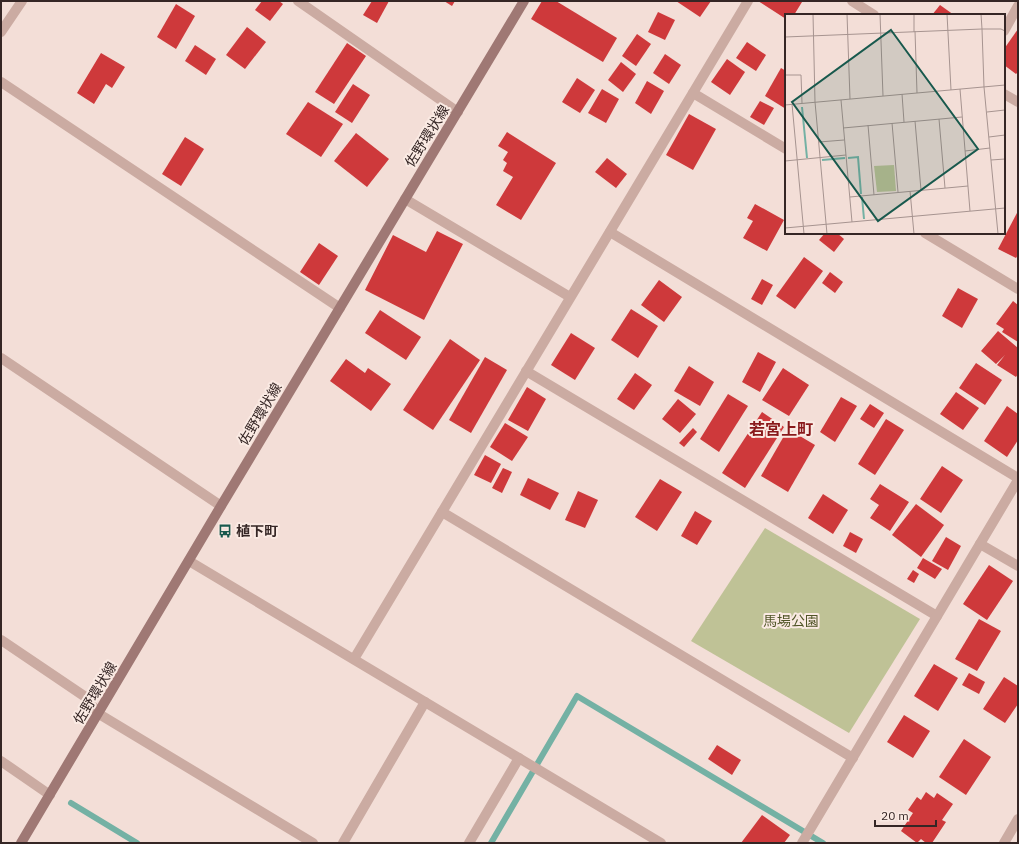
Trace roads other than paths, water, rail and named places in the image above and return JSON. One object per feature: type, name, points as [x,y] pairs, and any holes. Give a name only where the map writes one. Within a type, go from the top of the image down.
[{"type":"main road","name":"佐野環状線","points":[[21,843],[524,1]]},
{"type":"street","points":[[1,32],[22,1]]},
{"type":"street","points":[[298,1],[458,112]]},
{"type":"street","points":[[354,660],[748,1]]},
{"type":"street","points":[[852,1],[872,14]]},
{"type":"street","points":[[1005,29],[1018,6]]},
{"type":"street","points":[[1,82],[340,308]]},
{"type":"street","points":[[693,93],[785,148]]},
{"type":"street","points":[[1005,95],[1018,102]]},
{"type":"street","points":[[405,199],[570,297]]},
{"type":"street","points":[[610,232],[1018,479],[802,843]]},
{"type":"street","points":[[927,234],[1018,289]]},
{"type":"street","points":[[1,358],[221,506]]},
{"type":"street","points":[[526,371],[937,616]]},
{"type":"street","points":[[442,512],[853,758]]},
{"type":"street","points":[[980,544],[1018,566]]},
{"type":"street","points":[[189,561],[661,843]]},
{"type":"street","points":[[1,640],[84,696],[99,714],[313,843]]},
{"type":"street","points":[[343,843],[425,702]]},
{"type":"street","points":[[469,843],[519,758]]},
{"type":"street","points":[[1,761],[50,795]]},
{"type":"street","points":[[1004,843],[1018,819]]},
{"type":"waterway","points":[[491,843],[577,696],[823,843]]},
{"type":"waterway","points":[[71,803],[137,843]]},
{"type":"place","name":"植下町","points":[[225,531]]},
{"type":"district","name":"若宮上町","points":[[781,429]]},
{"type":"park label","name":"馬場公園","points":[[791,621]]}]
